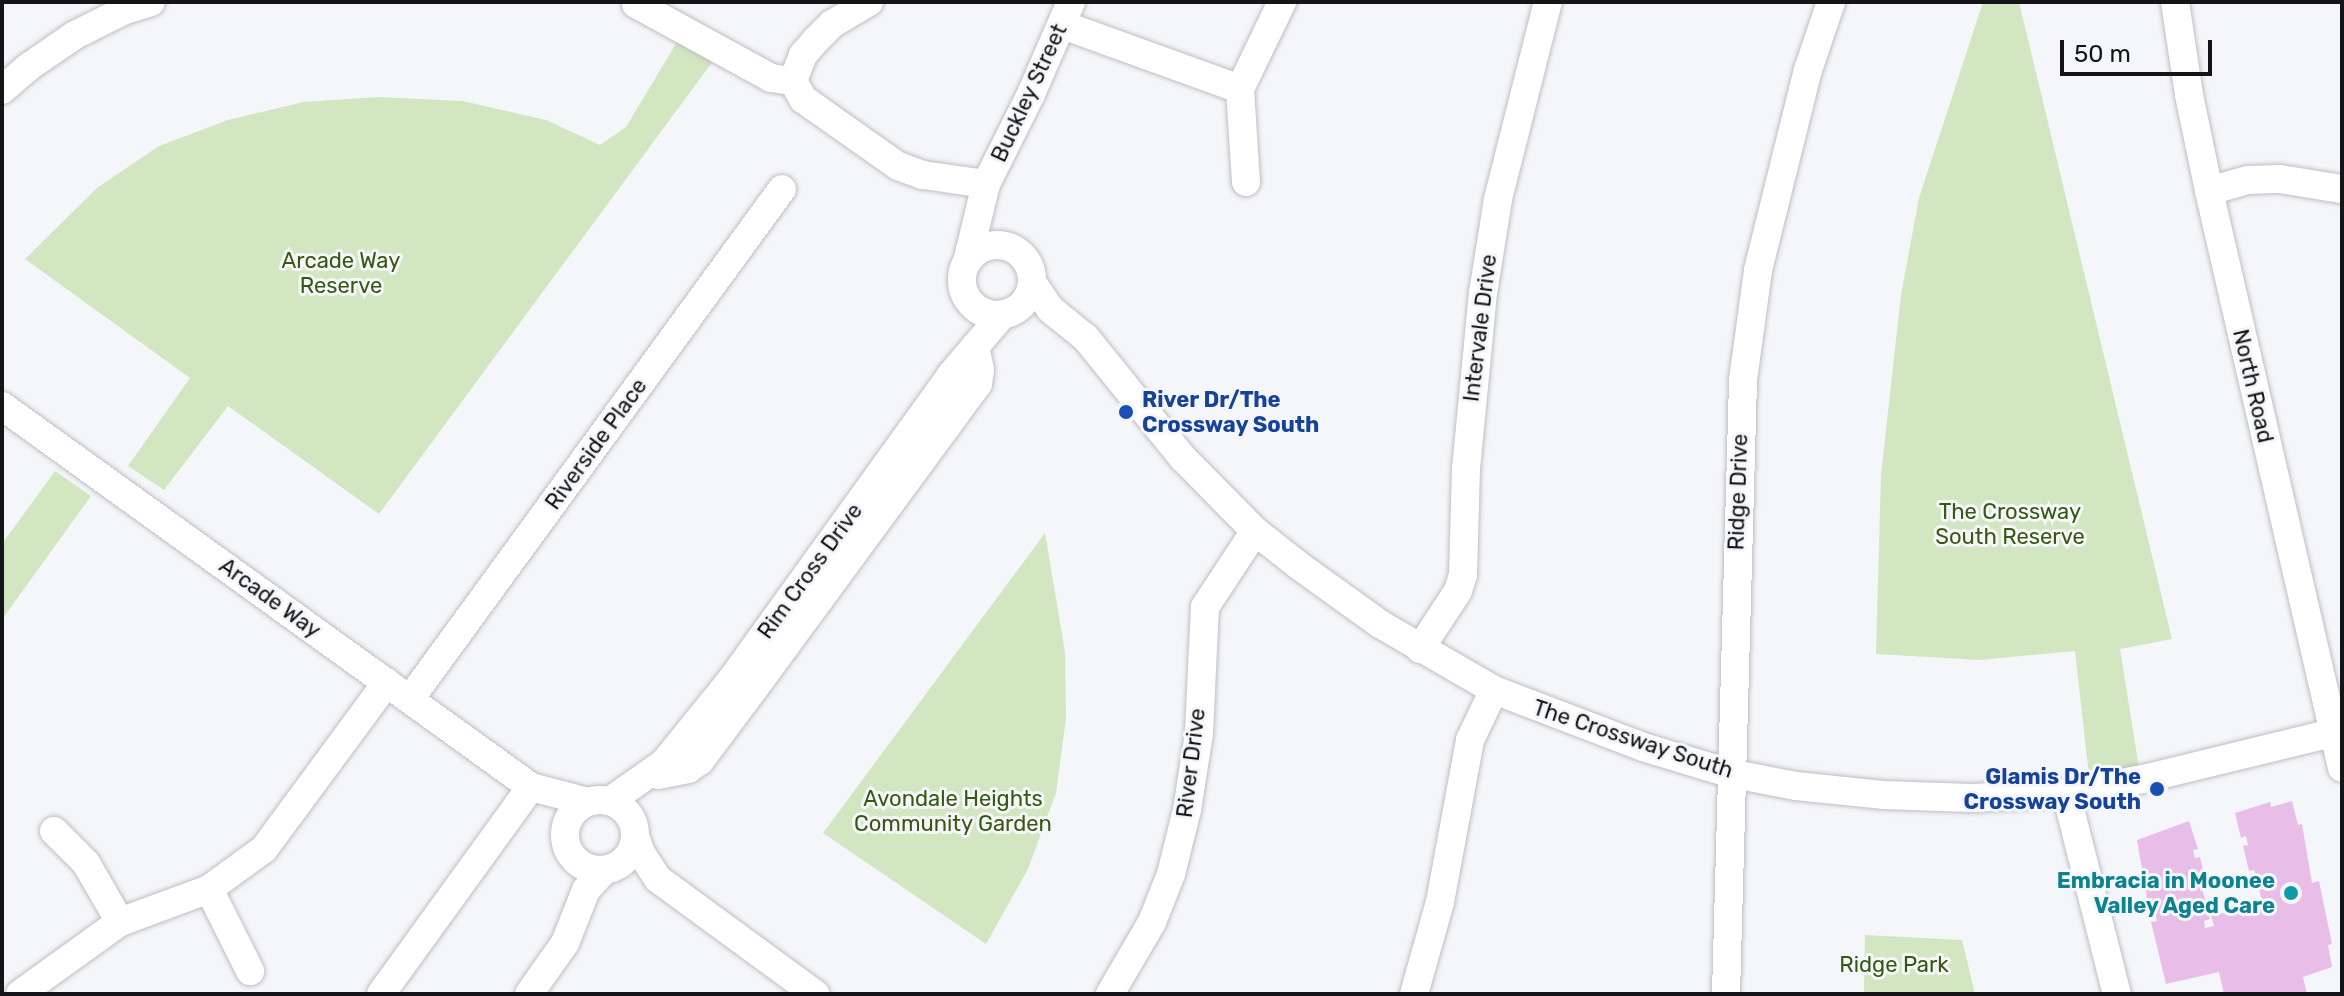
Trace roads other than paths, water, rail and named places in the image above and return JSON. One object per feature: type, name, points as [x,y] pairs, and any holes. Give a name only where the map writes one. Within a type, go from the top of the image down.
[{"type":"street","points":[[2,90],[27,68],[75,35],[125,10],[151,2]]},
{"type":"street","points":[[793,81],[803,55],[816,40],[832,24],[869,2]]},
{"type":"street","points":[[1246,182],[1240,89],[1282,2]]},
{"type":"street","name":"Intervale Drive","points":[[1420,649],[1458,591],[1463,575],[1466,469],[1483,293],[1498,199],[1548,2]]},
{"type":"street","name":"Ridge Drive","points":[[1726,994],[1729,773],[1743,380],[1758,270],[1808,70],[1831,2]]},
{"type":"street","name":"North Road","points":[[2175,2],[2189,95],[2209,191],[2342,768]]},
{"type":"street","points":[[636,4],[771,78],[793,81]]},
{"type":"street","points":[[1067,13],[1240,89]]},
{"type":"street","name":"Buckley Street","points":[[967,262],[986,184],[1067,13]]},
{"type":"street","points":[[793,81],[803,99],[898,166],[923,175],[986,184]]},
{"type":"street","points":[[2209,191],[2248,180],[2280,179],[2342,189]]},
{"type":"street","name":"Buckley Street","points":[[986,184],[993,220],[1008,247]]},
{"type":"street","name":"Riverside Place","points":[[410,699],[782,189]]},
{"type":"street","points":[[1008,313],[1027,299],[1032,282],[1026,261],[1008,247],[985,248],[967,262],[963,273],[966,297],[981,312],[1008,313],[1071,324]]},
{"type":"street","name":"The Crossway South","points":[[1032,282],[1050,309],[1071,324],[1183,458],[1255,531],[1342,598],[1420,649],[1494,690],[1643,747],[1729,773],[1796,786],[1883,795],[1972,798],[2066,793],[2214,764],[2332,733]]},
{"type":"street","name":"Rim Cross Drive","points":[[951,375],[969,322],[966,297]]},
{"type":"street","name":"Rim Cross Drive","points":[[635,830],[661,769],[732,679],[951,375],[1008,313]]},
{"type":"street","points":[[661,769],[688,769],[700,761],[744,702],[978,384],[980,370],[975,347]]},
{"type":"street","name":"Arcade Way","points":[[2,406],[534,789],[567,845]]},
{"type":"street","name":"River Drive","points":[[1110,994],[1152,922],[1171,874],[1187,810],[1199,733],[1205,607],[1255,531]]},
{"type":"street","points":[[20,994],[120,922],[209,889],[264,849],[387,682]]},
{"type":"street","points":[[1414,994],[1440,902],[1470,740],[1494,690]]},
{"type":"street","name":"Rim Cross Drive","points":[[599,801],[661,769]]},
{"type":"street","points":[[381,994],[534,789]]},
{"type":"street","name":"Arcade Way","points":[[534,789],[599,801]]},
{"type":"street","points":[[2066,793],[2117,994]]},
{"type":"street","points":[[578,905],[567,845],[571,815],[599,801],[629,814],[641,853],[658,879],[815,994]]},
{"type":"street","points":[[529,994],[565,943],[578,905],[590,885],[630,855],[635,830]]},
{"type":"street","points":[[54,831],[86,863],[120,922]]},
{"type":"street","points":[[567,845],[585,868],[609,869],[658,879]]},
{"type":"street","points":[[209,889],[250,971]]},
{"type":"place","name":"River Dr/The Crossway South","points":[[1126,412]]},
{"type":"place","name":"Glamis Dr/The Crossway South","points":[[2157,789]]},
{"type":"place","name":"Embracia in Moonee Valley Aged Care","points":[[2291,893]]},
{"type":"park label","name":"Arcade Way Reserve","points":[[341,272]]},
{"type":"park label","name":"The Crossway South Reserve","points":[[2010,524]]},
{"type":"park label","name":"Avondale Heights Community Garden","points":[[953,810]]},
{"type":"park label","name":"Ridge Park","points":[[1894,965]]}]
